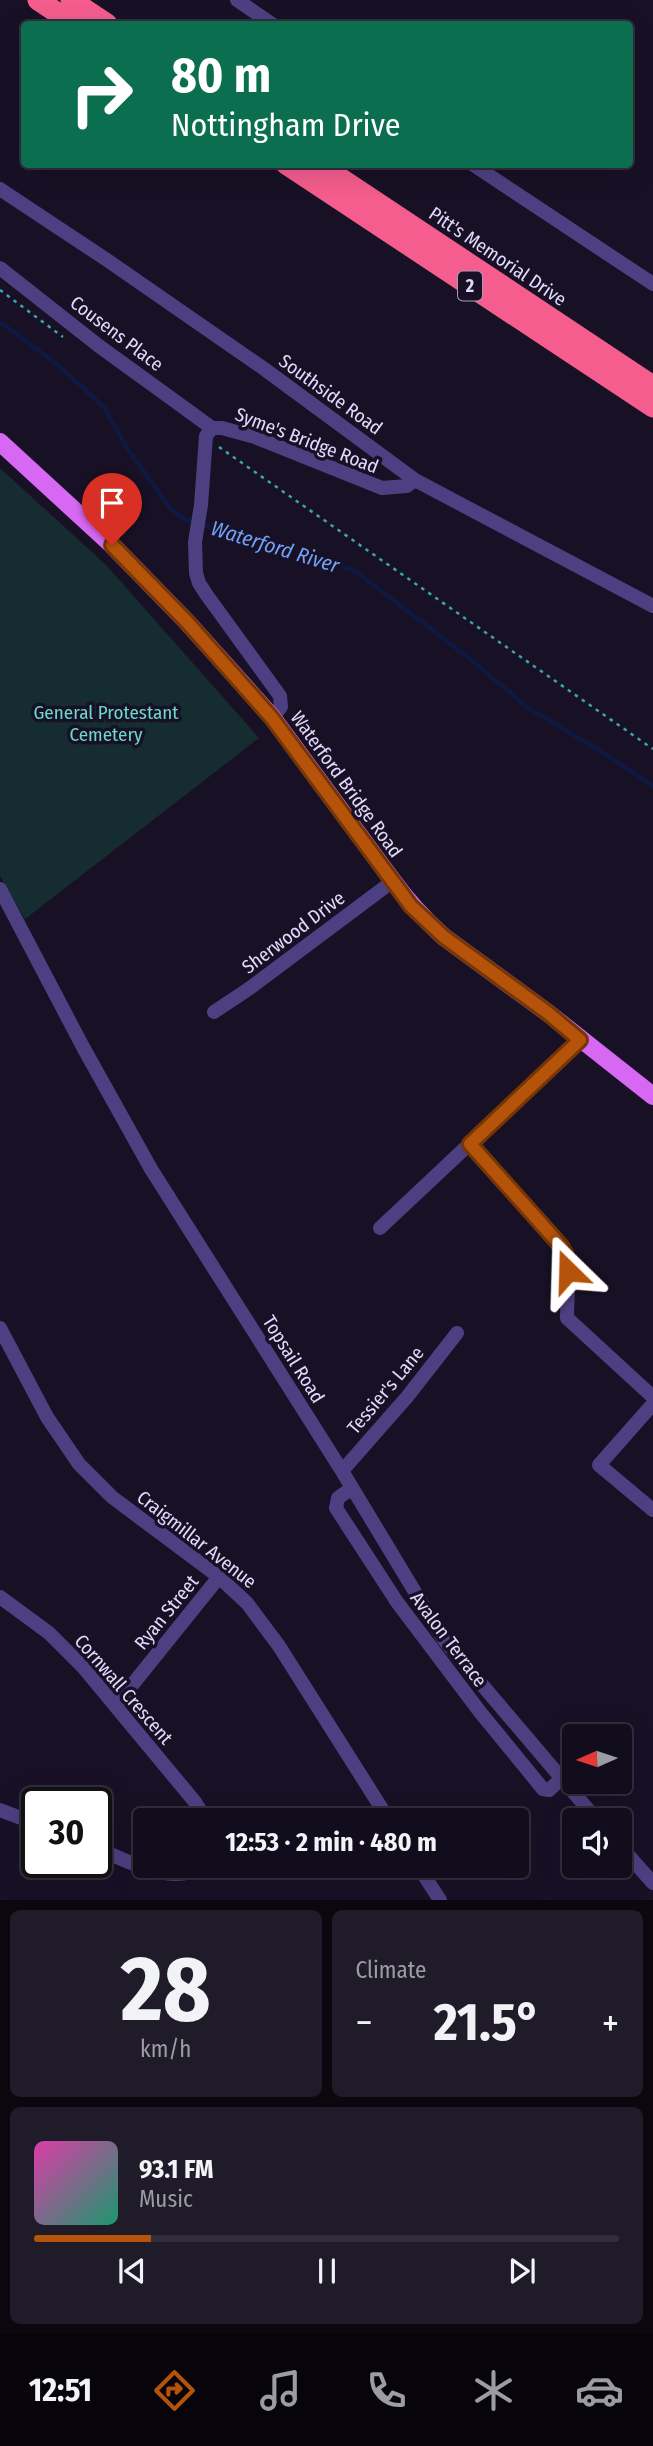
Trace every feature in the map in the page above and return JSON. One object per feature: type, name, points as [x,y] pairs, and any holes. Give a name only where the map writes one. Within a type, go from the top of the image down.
[{"type":"highway","points":[[38,0],[70,21]]},
{"type":"highway","points":[[71,0],[102,21]]},
{"type":"highway","name":"Pitt's Memorial Drive","points":[[292,168],[653,407]]},
{"type":"highway","name":"Pitt's Memorial Drive","points":[[324,168],[653,386]]},
{"type":"main road","name":"Waterford Bridge Road","points":[[0,442],[112,545],[187,622],[272,718],[411,906],[444,937],[548,1013],[653,1096]]},
{"type":"street","points":[[237,0],[268,21]]},
{"type":"street","points":[[478,168],[653,284]]},
{"type":"street","name":"Southside Road","points":[[0,189],[263,368],[415,480],[653,606]]},
{"type":"street","name":"Cousens Place","points":[[0,268],[212,428]]},
{"type":"street","name":"Syme's Bridge Road","points":[[272,718],[281,707],[280,696],[199,583],[195,542],[201,505],[206,436],[212,428],[222,428],[255,437],[382,488],[407,486],[415,480]]},
{"type":"street","name":"Sherwood Drive","points":[[214,1012],[393,881]]},
{"type":"street","name":"Topsail Road","points":[[0,889],[150,1169],[342,1471],[444,1640],[586,1808]]},
{"type":"street","points":[[380,1228],[580,1040]]},
{"type":"street","points":[[470,1144],[565,1253],[568,1271],[566,1318],[653,1397]]},
{"type":"street","name":"Craigmillar Avenue","points":[[0,1328],[47,1418],[79,1464],[112,1497],[219,1577],[247,1603],[279,1646],[381,1808]]},
{"type":"street","name":"Tessier's Lane","points":[[342,1471],[407,1397],[457,1333]]},
{"type":"street","points":[[653,1404],[599,1465],[653,1510]]},
{"type":"street","name":"Avalon Terrace","points":[[352,1488],[338,1498],[336,1508],[397,1601],[542,1789],[549,1790],[561,1779]]},
{"type":"street","name":"Ryan Street","points":[[116,1704],[219,1577]]},
{"type":"street","name":"Cornwall Crescent","points":[[0,1597],[49,1633],[116,1704],[199,1808]]},
{"type":"street","points":[[0,1810],[21,1818]]},
{"type":"street","points":[[112,1854],[133,1862]]},
{"type":"street","points":[[632,1859],[653,1883]]},
{"type":"street","points":[[426,1878],[440,1900]]},
{"type":"path","points":[[218,446],[653,749]]},
{"type":"green space","name":"General Protestant Cemetery","points":[[0,468],[106,565],[259,738],[25,919],[0,876]]},
{"type":"waterway","name":"Waterford River","points":[[0,322],[58,365],[104,407],[127,448],[170,508],[185,520],[314,556],[355,571],[469,658],[527,707],[653,786]]},
{"type":"route","points":[[112,545],[187,622],[272,718],[411,906],[444,937],[548,1013],[580,1040],[470,1144],[561,1246],[568,1271]]}]
